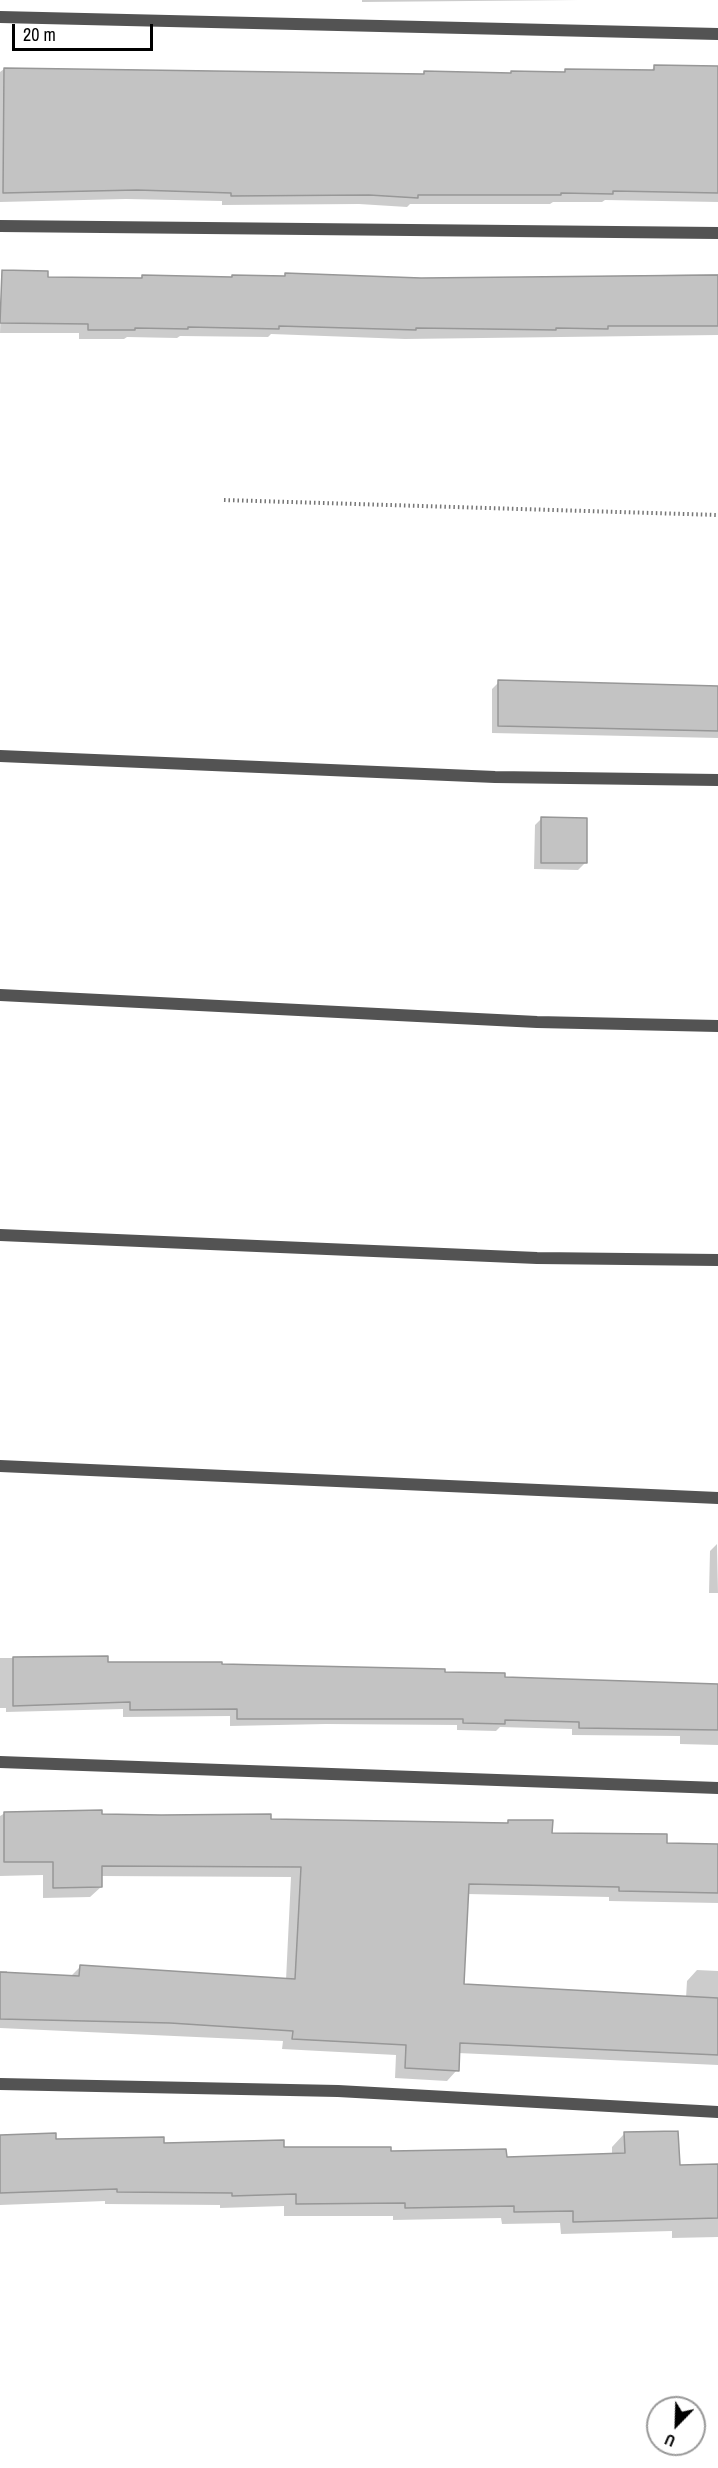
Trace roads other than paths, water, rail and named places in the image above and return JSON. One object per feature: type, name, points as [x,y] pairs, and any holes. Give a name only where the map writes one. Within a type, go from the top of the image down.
[{"type":"street","points":[[0,17],[718,34]]},
{"type":"street","points":[[0,226],[718,233]]},
{"type":"street","points":[[0,756],[495,777],[718,780]]},
{"type":"street","points":[[0,995],[537,1022],[718,1026]]},
{"type":"street","points":[[0,1235],[537,1258],[718,1260]]},
{"type":"street","points":[[0,1466],[718,1498]]},
{"type":"street","points":[[0,1762],[718,1788]]},
{"type":"street","points":[[0,2084],[338,2091],[718,2112]]}]
